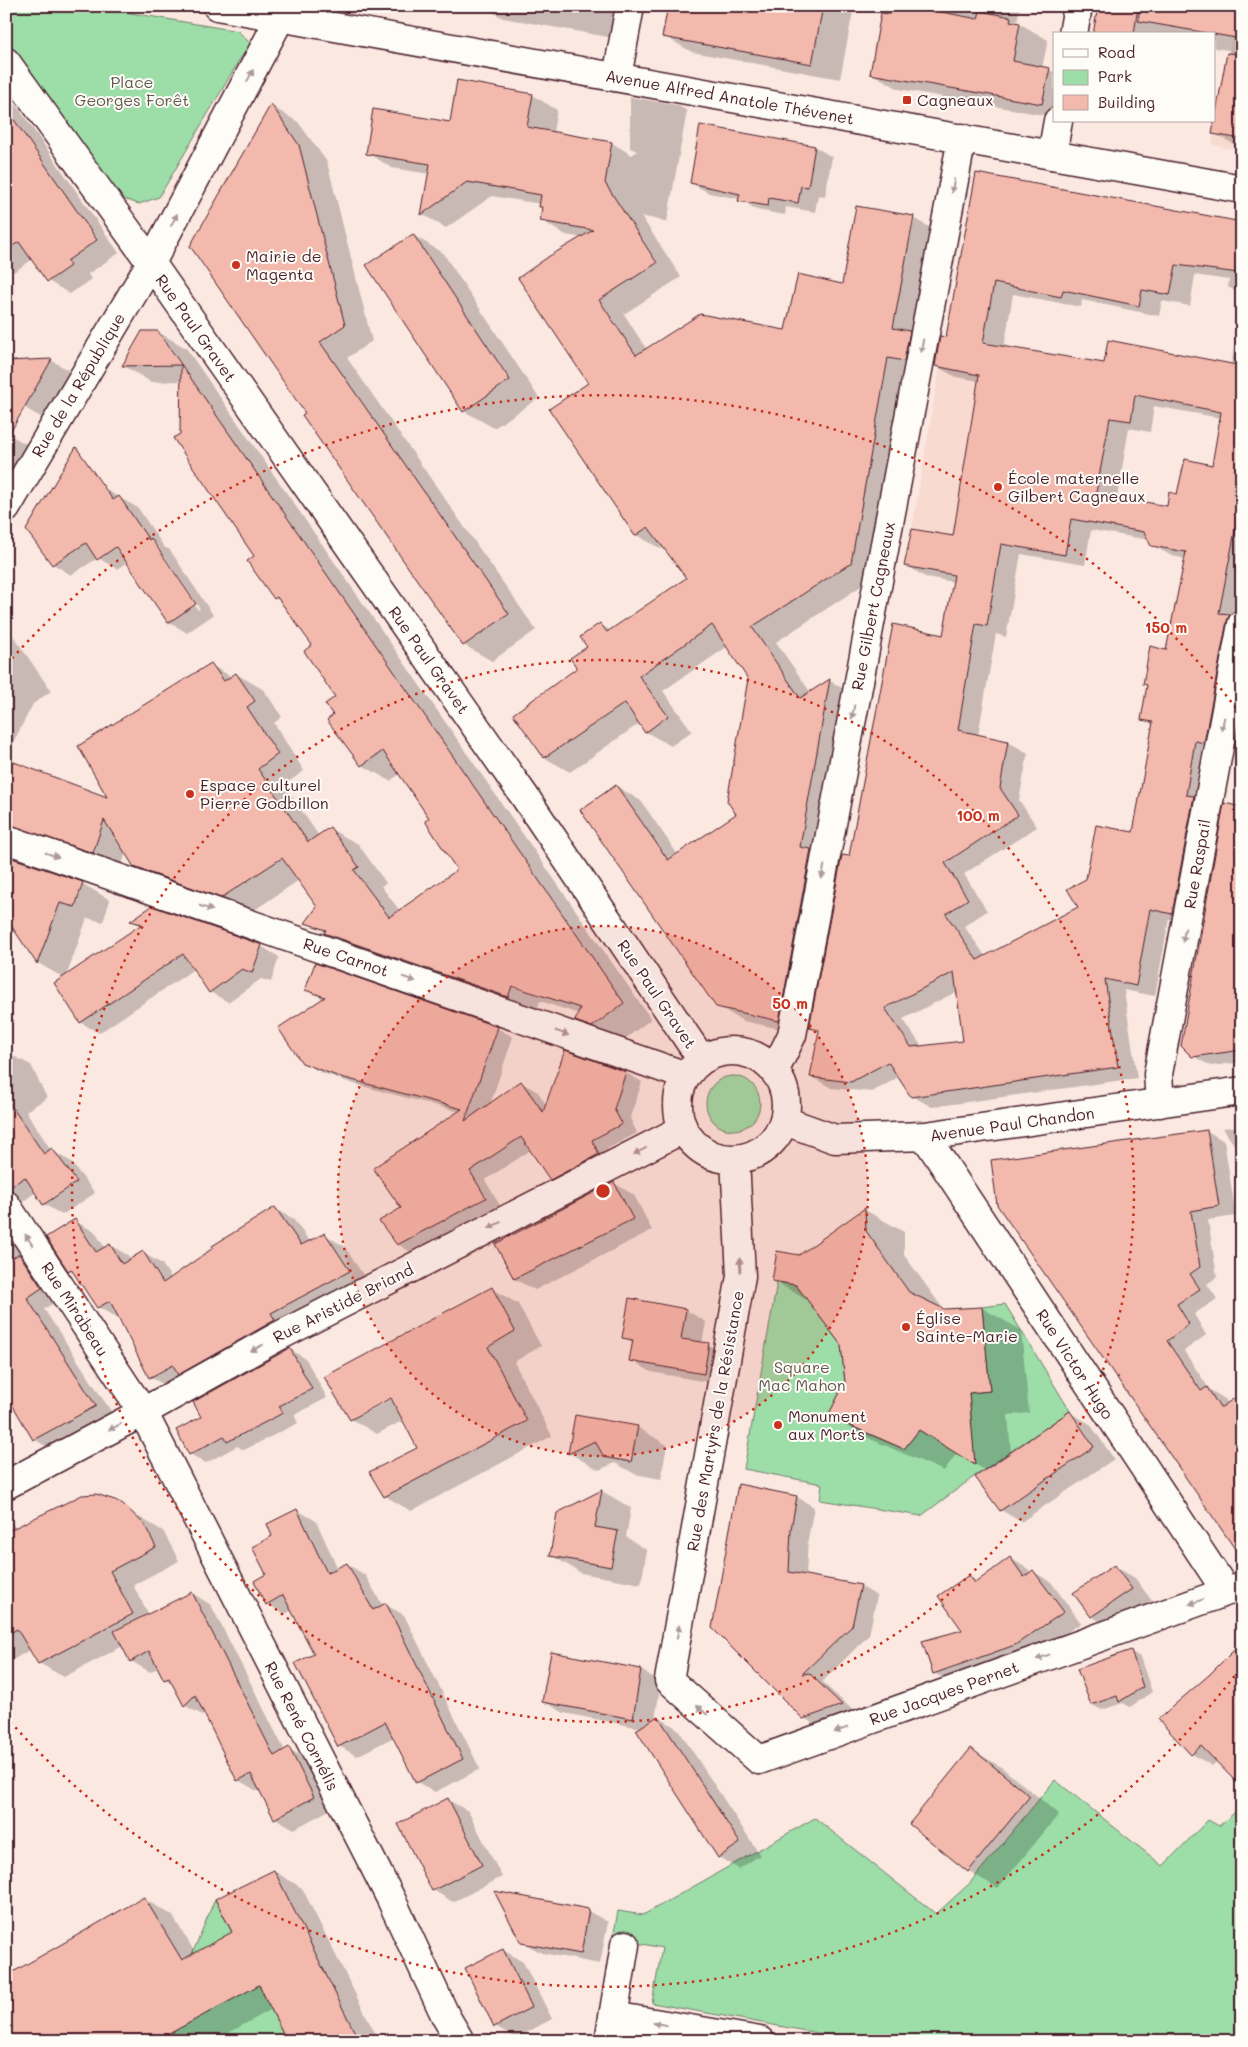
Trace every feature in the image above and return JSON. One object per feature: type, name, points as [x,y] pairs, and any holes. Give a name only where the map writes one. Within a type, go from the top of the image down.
[{"type":"street","name":"Avenue Alfred Anatole Thévenet","points":[[217,6],[1242,189]]},
{"type":"street","points":[[617,78],[630,6]]},
{"type":"street","points":[[1074,32],[1078,6]]},
{"type":"street","name":"Rue de la République","points":[[6,508],[151,263],[280,18]]},
{"type":"street","name":"Rue Paul Gravet","points":[[6,62],[151,263],[525,797],[694,1068]]},
{"type":"street","points":[[1052,154],[1058,122]]},
{"type":"street","name":"Rue Gilbert Cagneaux","points":[[775,1070],[792,1035],[962,138]]},
{"type":"street","name":"Rue Raspail","points":[[1160,1103],[1158,1074],[1242,624]]},
{"type":"street","name":"Rue Carnot","points":[[6,839],[694,1068]]},
{"type":"street","points":[[732,1050],[748,1052],[763,1059],[775,1070],[783,1086],[787,1103],[785,1121],[777,1136],[765,1149],[750,1157],[736,1159],[717,1158],[703,1152],[692,1142],[683,1129],[678,1116],[678,1102],[680,1089],[694,1068],[716,1052],[732,1050]]},
{"type":"street","name":"Avenue Paul Chandon","points":[[785,1121],[835,1139],[925,1136],[1242,1092]]},
{"type":"street","name":"Rue Aristide Briand","points":[[6,1485],[143,1412],[277,1337],[683,1129]]},
{"type":"street","name":"Rue Victor Hugo","points":[[925,1136],[1234,1588]]},
{"type":"street","name":"Rue des Martyrs de la Résistance","points":[[669,1680],[741,1276],[736,1159]]},
{"type":"street","name":"Rue Mirabeau","points":[[6,1205],[143,1412]]},
{"type":"street","name":"Rue René Cornélis","points":[[143,1412],[391,1899],[446,2016],[460,2041]]},
{"type":"street","name":"Rue Jacques Pernet","points":[[669,1680],[759,1760],[1234,1588]]},
{"type":"street","points":[[625,1945],[611,2028],[760,2041]]},
{"type":"shaded area","points":[[1238,6],[1242,6],[1242,150],[1212,145]]},
{"type":"shaded area","name":"École maternelle Gilbert Cagneaux","points":[[945,337],[1098,362],[1065,555],[912,529]]},
{"type":"green space","name":"Place Georges Forêt","points":[[10,6],[89,6],[238,31],[251,44],[240,59],[159,197],[139,204],[111,195],[6,45],[6,9]]},
{"type":"green space","points":[[733,1076],[743,1078],[752,1084],[758,1093],[760,1103],[758,1113],[752,1122],[743,1128],[733,1130],[723,1128],[714,1122],[708,1113],[706,1103],[708,1093],[714,1084],[723,1078]]},
{"type":"green space","name":"Square Mac Mahon","points":[[777,1282],[796,1285],[841,1345],[845,1382],[828,1417],[904,1449],[919,1430],[937,1441],[971,1417],[969,1393],[990,1391],[982,1307],[1005,1304],[1070,1411],[975,1476],[921,1516],[820,1500],[822,1484],[744,1469]]},
{"type":"green space","points":[[1055,1780],[1163,1866],[1208,1820],[1219,1826],[1242,1806],[1242,2041],[861,2041],[652,2003],[662,1948],[613,1938],[618,1911],[643,1915],[815,1818],[936,1914],[969,1884]]},
{"type":"green space","points":[[215,1899],[287,2041],[156,2041]]},
{"type":"building","points":[[668,6],[823,6],[812,64],[662,37]]},
{"type":"building","points":[[891,6],[926,6],[926,9],[978,19],[980,11],[1011,17],[1010,21],[1020,23],[1013,61],[1050,68],[1042,104],[870,74],[881,13],[890,14]]},
{"type":"building","points":[[1098,6],[1138,6],[1134,32],[1093,32]]},
{"type":"building","points":[[1140,6],[1242,6],[1242,39],[1216,34],[1216,32],[1202,32],[1138,21]]},
{"type":"building","points":[[1227,53],[1242,54],[1242,139],[1212,134],[1214,122],[1216,122],[1216,112]]},
{"type":"building","points":[[457,80],[533,94],[527,127],[612,142],[605,183],[657,263],[599,300],[636,355],[700,314],[785,330],[798,274],[842,284],[856,206],[914,216],[893,328],[910,331],[904,361],[888,358],[851,563],[752,627],[800,698],[830,679],[800,847],[811,849],[779,1021],[716,1007],[580,810],[616,785],[668,860],[736,814],[727,801],[748,679],[712,625],[639,676],[668,716],[645,733],[625,703],[544,758],[513,714],[577,668],[570,658],[587,647],[580,637],[600,623],[607,632],[686,578],[648,527],[635,536],[549,409],[588,383],[518,278],[548,257],[593,230],[540,221],[542,207],[539,207],[541,195],[467,182],[421,215],[430,164],[366,154],[373,109],[450,122]]},
{"type":"building","points":[[271,104],[299,145],[345,325],[320,342],[509,614],[463,646],[302,415],[305,413],[190,246]]},
{"type":"building","points":[[6,108],[97,240],[67,261],[70,266],[47,282],[19,242],[6,250]]},
{"type":"building","points":[[700,125],[815,146],[808,187],[801,186],[798,203],[769,198],[768,206],[738,201],[740,194],[690,183]]},
{"type":"building","points":[[976,173],[1242,222],[1242,257],[1239,273],[1176,265],[1170,295],[1142,290],[1139,306],[1063,290],[1061,297],[994,283],[983,343],[1104,363],[1108,340],[1242,366],[1242,495],[1219,613],[1230,614],[1227,621],[1204,743],[1195,741],[1186,795],[1194,796],[1172,914],[1150,909],[1136,986],[1105,979],[1118,1067],[911,1097],[888,1062],[851,1082],[810,1077],[819,1030],[809,1028],[842,855],[849,856],[893,624],[943,635],[954,575],[904,566],[912,529],[953,536],[979,375],[935,366],[940,336],[946,337]],"holes":[[[1135,395],[1221,412],[1212,465],[1185,459],[1177,494],[1169,492],[1167,506],[1096,493],[1110,418],[1131,421]],[[1071,519],[1144,532],[1151,546],[1186,552],[1166,650],[1150,646],[1143,684],[1147,685],[1141,720],[1153,722],[1133,832],[1096,825],[1086,879],[1067,889],[1078,907],[977,960],[946,914],[968,899],[945,863],[1018,815],[1000,788],[1008,741],[958,730],[976,624],[987,626],[1001,544],[1065,555]],[[954,972],[963,1041],[911,1047],[885,1008]]]},
{"type":"building","points":[[413,234],[510,380],[463,412],[366,265]]},
{"type":"building","points":[[142,331],[158,331],[624,1003],[592,1027],[575,1021],[580,1008],[512,986],[508,997],[324,933],[326,930],[305,923],[317,907],[282,858],[221,898],[134,867],[104,820],[93,853],[6,824],[6,759],[107,797],[78,746],[211,663],[224,681],[236,673],[255,701],[247,707],[278,754],[258,769],[308,842],[330,827],[359,867],[354,870],[389,917],[457,870],[425,821],[429,818],[383,751],[361,766],[327,720],[333,715],[325,704],[335,697],[304,651],[312,645],[277,597],[274,599],[247,561],[254,556],[173,438],[180,434],[181,365],[122,366]]},
{"type":"building","points":[[52,359],[6,440],[6,361]]},
{"type":"building","points":[[76,447],[113,500],[119,496],[149,540],[151,538],[196,604],[168,623],[116,547],[97,560],[86,543],[52,565],[26,530]]},
{"type":"building","points":[[1242,710],[1242,750],[1235,749]]},
{"type":"building","points":[[1224,803],[1242,807],[1242,1050],[1192,1057],[1181,1046]]},
{"type":"building","points":[[6,856],[83,882],[75,907],[60,903],[37,964],[6,918]]},
{"type":"building","points":[[152,906],[262,945],[252,973],[242,969],[209,993],[183,954],[80,1023],[54,983],[142,924],[130,921]]},
{"type":"building","points":[[315,963],[498,1027],[465,1121],[521,1081],[543,1112],[565,1050],[626,1072],[614,1109],[622,1124],[592,1140],[599,1154],[550,1180],[521,1137],[470,1171],[486,1198],[397,1245],[379,1221],[401,1208],[373,1168],[462,1109],[337,1076],[302,1063],[278,1028],[325,997],[305,990]]},
{"type":"building","points":[[6,1098],[44,1154],[52,1148],[77,1182],[43,1205],[25,1177],[6,1190]]},
{"type":"building","points":[[1207,1130],[1219,1206],[1191,1211],[1200,1267],[1190,1274],[1200,1289],[1177,1304],[1189,1324],[1167,1341],[1201,1391],[1207,1387],[1220,1408],[1242,1393],[1242,1559],[1117,1378],[1119,1377],[1116,1377],[997,1205],[991,1160]]},
{"type":"building","points":[[614,1182],[633,1219],[514,1279],[495,1244]]},
{"type":"building","points":[[275,1207],[301,1245],[325,1233],[350,1271],[271,1313],[275,1320],[178,1375],[173,1365],[149,1378],[110,1301],[97,1308],[71,1269],[68,1271],[46,1237],[75,1219],[96,1252],[110,1244],[122,1264],[143,1251],[163,1283],[213,1248],[212,1246]]},
{"type":"building","name":"Église Sainte-Marie","points":[[865,1208],[866,1231],[909,1292],[944,1309],[982,1307],[990,1391],[969,1393],[975,1465],[919,1430],[904,1449],[828,1416],[845,1382],[841,1345],[796,1285],[772,1281],[777,1251],[799,1255]]},
{"type":"building","points":[[19,1254],[42,1288],[27,1298],[96,1406],[33,1440],[6,1394],[6,1262]]},
{"type":"building","points":[[492,1287],[515,1331],[488,1347],[527,1421],[384,1497],[369,1472],[417,1448],[391,1398],[350,1420],[324,1377]]},
{"type":"building","points":[[629,1298],[686,1309],[681,1339],[709,1343],[704,1374],[629,1361],[633,1340],[622,1338]]},
{"type":"building","points":[[290,1348],[312,1389],[279,1406],[283,1413],[227,1442],[224,1436],[189,1455],[176,1430],[201,1417],[193,1402]]},
{"type":"building","points":[[1070,1411],[1094,1447],[1000,1511],[975,1477]]},
{"type":"building","points":[[575,1415],[638,1426],[631,1462],[604,1457],[595,1441],[568,1454]]},
{"type":"building","points":[[738,1484],[797,1496],[791,1529],[789,1572],[861,1585],[852,1626],[802,1674],[809,1673],[842,1705],[803,1719],[712,1628]]},
{"type":"building","points":[[602,1490],[595,1527],[618,1531],[611,1567],[550,1556],[557,1513]]},
{"type":"building","points":[[96,1494],[123,1504],[144,1524],[156,1547],[110,1571],[133,1614],[38,1664],[17,1629],[6,1636],[6,1532],[82,1495]]},
{"type":"building","points":[[297,1509],[327,1573],[347,1563],[373,1610],[386,1603],[463,1759],[416,1783],[385,1722],[338,1747],[295,1663],[314,1654],[283,1595],[266,1605],[254,1581],[266,1574],[252,1547],[272,1536],[267,1524]]},
{"type":"building","points":[[1010,1557],[1024,1577],[1033,1570],[1064,1612],[1015,1645],[933,1674],[922,1641],[962,1630],[938,1596],[969,1575],[975,1583]]},
{"type":"building","points":[[1114,1565],[1132,1589],[1091,1617],[1073,1593]]},
{"type":"building","points":[[192,1592],[274,1756],[289,1747],[314,1797],[274,1819],[251,1774],[237,1781],[195,1695],[184,1706],[169,1678],[164,1680],[149,1651],[130,1662],[114,1631]]},
{"type":"building","points":[[1242,1642],[1242,1788],[1201,1746],[1191,1755],[1158,1719],[1209,1675]]},
{"type":"building","points":[[1131,1650],[1143,1687],[1119,1702],[1117,1696],[1091,1705],[1077,1669]]},
{"type":"building","points":[[551,1652],[641,1669],[633,1719],[542,1702]]},
{"type":"building","points":[[658,1716],[740,1843],[718,1858],[636,1730]]},
{"type":"building","points":[[971,1748],[1030,1796],[968,1872],[909,1824]]},
{"type":"building","points":[[448,1798],[482,1865],[432,1891],[398,1824]]},
{"type":"building","points":[[274,1870],[359,2041],[287,2041],[259,1985],[156,2041],[6,2041],[6,1976],[144,1897],[182,1960],[232,1932],[215,1899]]},
{"type":"building","points":[[494,1891],[589,1909],[581,1954],[521,1943]]},
{"type":"building","points":[[503,1949],[532,2007],[494,2027],[465,1968]]},
{"type":"place","name":"Cagneaux","points":[[907,100]]},
{"type":"place","name":"Mairie de Magenta","points":[[236,265]]},
{"type":"place","name":"École maternelle Gilbert Cagneaux","points":[[998,487]]},
{"type":"place","name":"Espace culturel Pierre Godbillon","points":[[190,794]]},
{"type":"place","name":"Église Sainte-Marie","points":[[906,1327]]},
{"type":"place","name":"Monument aux Morts","points":[[778,1425]]}]
